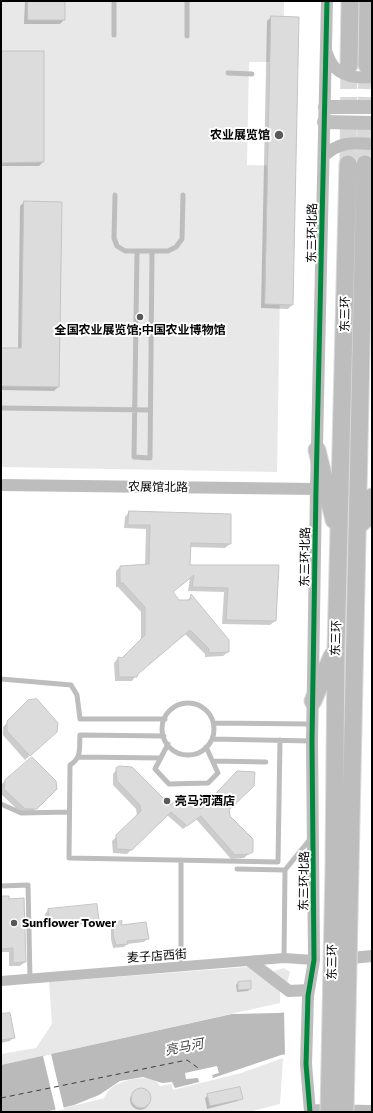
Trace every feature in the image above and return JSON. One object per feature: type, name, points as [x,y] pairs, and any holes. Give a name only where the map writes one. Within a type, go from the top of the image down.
[{"type":"highway","points":[[349,65],[350,1]]},
{"type":"highway","points":[[368,1],[370,71]]},
{"type":"highway","name":"东三环","points":[[329,1112],[342,868],[358,526],[356,164],[336,649],[342,868],[345,1112]]},
{"type":"highway","points":[[317,450],[340,541]]},
{"type":"highway","points":[[358,526],[367,518],[372,497]]},
{"type":"highway","points":[[313,700],[336,649]]},
{"type":"main road","points":[[325,107],[372,108]]},
{"type":"main road","points":[[324,122],[372,123]]},
{"type":"street","name":"东三环北路","points":[[310,1111],[306,1064],[308,993],[314,960],[312,724],[327,1]]},
{"type":"street","points":[[326,50],[329,62],[346,76],[362,78],[370,71]]},
{"type":"street","points":[[324,156],[334,147],[345,144],[372,144]]},
{"type":"street","name":"农展馆北路","points":[[1,485],[316,489]]},
{"type":"street","points":[[314,960],[372,956]]},
{"type":"street","name":"麦子店西街","points":[[1,981],[181,968],[284,958],[314,960]]},
{"type":"street","points":[[251,962],[289,991],[308,993]]},
{"type":"street","points":[[310,1111],[372,1111]]},
{"type":"lane","points":[[114,1],[114,35]]},
{"type":"lane","points":[[187,1],[187,36]]},
{"type":"lane","points":[[228,73],[252,74]]},
{"type":"lane","points":[[115,195],[114,238],[117,246],[125,251],[168,251],[176,247],[182,239],[183,195]]},
{"type":"lane","points":[[137,251],[136,410],[134,458],[150,458],[152,251]]},
{"type":"lane","points":[[1,408],[150,410]]},
{"type":"lane","points":[[1,679],[71,685],[77,695],[80,719],[165,719]]},
{"type":"lane","points":[[186,703],[203,707],[214,723],[212,740],[206,747],[195,754],[186,754],[174,750],[168,744],[162,728],[168,712],[175,706],[186,703]]},
{"type":"lane","points":[[214,723],[312,724]]},
{"type":"lane","points":[[164,736],[80,735],[79,756],[76,761],[70,765],[69,858],[278,862],[280,740]]},
{"type":"lane","points":[[212,740],[312,741]]},
{"type":"lane","points":[[168,744],[155,769],[169,784],[208,784],[218,773],[206,747]]},
{"type":"lane","points":[[79,756],[160,758]]},
{"type":"lane","points":[[213,761],[266,762]]},
{"type":"lane","points":[[1,804],[21,813],[69,812]]},
{"type":"lane","points":[[284,958],[286,870],[314,833]]},
{"type":"lane","points":[[181,860],[181,968]]},
{"type":"lane","points":[[237,869],[286,870]]},
{"type":"lane","points":[[1,886],[28,885],[30,979]]},
{"type":"shaded area","name":"全国农业展览馆;中国农业博物馆","points":[[1,1],[284,1],[283,62],[249,62],[247,165],[282,166],[277,472],[1,467]]},
{"type":"shaded area","points":[[247,967],[280,990],[280,1003],[1,1065],[1,1054],[36,1048],[52,1024],[49,982]]},
{"type":"shaded area","points":[[284,968],[290,972],[287,983],[271,972]]},
{"type":"shaded area","points":[[283,1058],[280,1104],[249,1112],[46,1112],[104,1098],[111,1088],[129,1080],[143,1078],[150,1079],[160,1086],[171,1084],[173,1090],[241,1073]]},
{"type":"water","name":"亮马河","points":[[372,1001],[372,1038],[281,1055],[213,1078],[212,1075],[219,1073],[217,1066],[185,1073],[186,1079],[198,1078],[199,1082],[175,1088],[172,1082],[162,1083],[143,1077],[120,1081],[99,1095],[74,1105],[45,1112],[1,1112],[1,1065],[232,1014],[279,1013]]},
{"type":"pier","points":[[372,999],[372,1040],[285,1056],[284,1010]]},
{"type":"pier","points":[[51,1054],[64,1109],[56,1111],[43,1056]]},
{"type":"building","points":[[28,1],[65,1],[65,20],[28,20]]},
{"type":"building","points":[[271,16],[299,17],[293,305],[265,304]]},
{"type":"building","points":[[1,51],[44,51],[44,162],[1,163]]},
{"type":"building","points":[[24,201],[62,202],[59,387],[1,386],[1,348],[21,348]]},
{"type":"building","points":[[129,511],[231,514],[231,544],[191,543],[190,565],[279,565],[276,621],[226,620],[228,588],[192,587],[194,575],[173,592],[179,600],[190,600],[191,594],[229,640],[229,652],[209,653],[209,649],[190,630],[138,674],[137,677],[119,677],[118,657],[122,658],[145,635],[145,607],[123,583],[120,583],[120,566],[149,564],[150,525],[128,525]]},
{"type":"building","points":[[37,699],[58,723],[57,732],[30,756],[7,731],[7,721],[28,700]]},
{"type":"building","points":[[32,757],[56,781],[57,789],[37,809],[25,809],[4,789],[5,780]]},
{"type":"building","points":[[120,766],[132,767],[170,805],[180,797],[188,797],[201,809],[237,771],[255,772],[254,786],[229,810],[230,816],[253,839],[253,852],[249,854],[235,855],[201,816],[187,826],[171,812],[132,850],[117,849],[116,835],[141,811],[140,805],[117,781],[116,768]]},
{"type":"building","name":"Sunflower Tower","points":[[1,896],[9,896],[9,899],[24,898],[26,962],[13,963],[13,948],[1,949]]},
{"type":"building","points":[[97,904],[99,920],[50,925],[48,909]]},
{"type":"building","points":[[122,921],[121,925],[146,922],[149,939],[127,941],[128,944],[116,945],[113,935],[114,922]]},
{"type":"building","points":[[251,981],[251,989],[238,990],[238,982]]},
{"type":"building","points":[[10,1013],[15,1038],[1,1040],[1,1014]]},
{"type":"building","points":[[240,1087],[243,1099],[210,1106],[207,1094]]},
{"type":"building","points":[[141,1088],[148,1091],[151,1098],[148,1105],[141,1108],[134,1105],[131,1098],[134,1091]]},
{"type":"ferry route","points":[[1,1098],[187,1060],[201,1070]]},
{"type":"tunnel","points":[[348,164],[349,65]]},
{"type":"tunnel","points":[[365,164],[367,65]]},
{"type":"cycle path","points":[[310,1112],[306,1064],[308,996],[314,960],[312,741],[327,1]]},
{"type":"place","name":"农业展览馆","points":[[279,135]]},
{"type":"place","name":"全国农业展览馆;中国农业博物馆","points":[[140,317]]},
{"type":"place","name":"亮马河酒店","points":[[167,801]]},
{"type":"place","name":"Sunflower Tower","points":[[14,923]]}]
